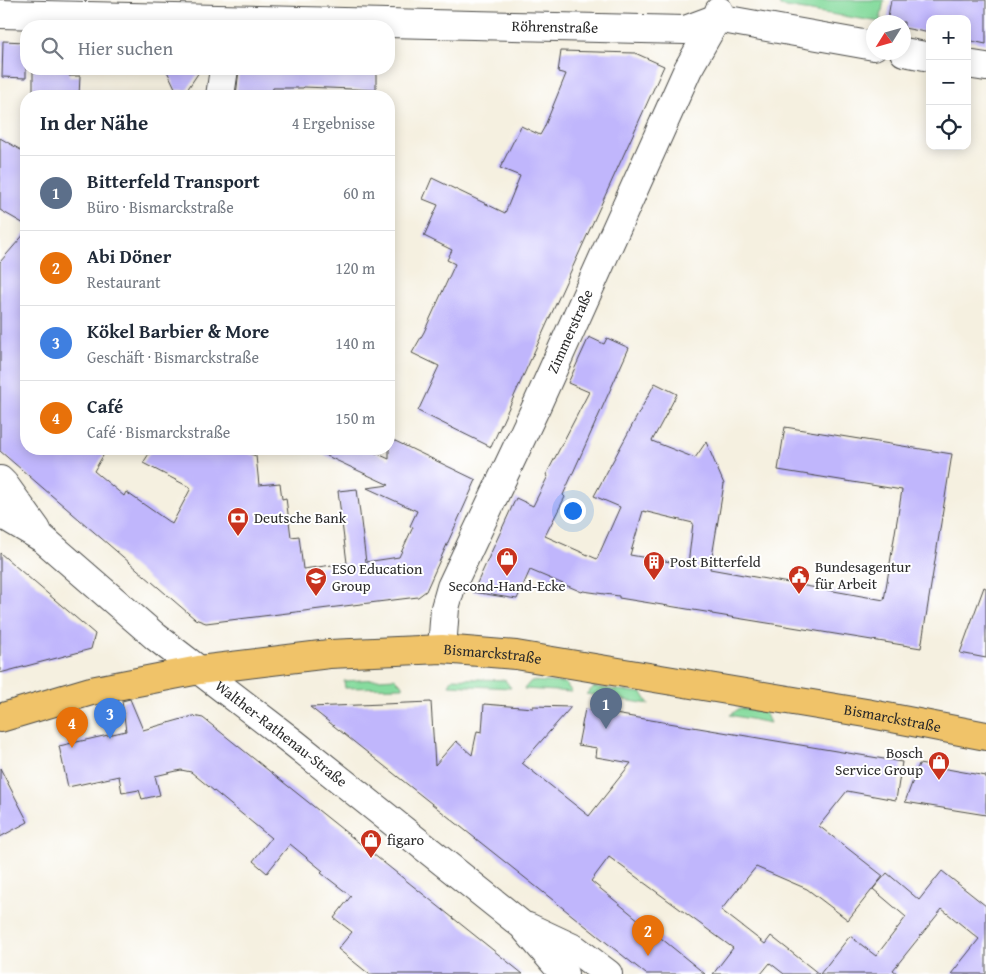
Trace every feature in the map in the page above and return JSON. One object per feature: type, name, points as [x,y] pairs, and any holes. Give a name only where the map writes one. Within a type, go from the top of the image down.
[{"type":"main road","name":"Bismarckstraße","points":[[0,718],[91,691],[199,670],[329,654],[442,650],[516,655],[866,713],[986,736]]},
{"type":"street","name":"Röhrenstraße","points":[[395,26],[685,30],[719,9]]},
{"type":"street","points":[[719,9],[866,44]]},
{"type":"street","name":"Zimmerstraße","points":[[442,650],[445,608],[451,588],[537,405],[688,69],[719,9]]},
{"type":"street","name":"Röhrenstraße","points":[[0,14],[153,20]]},
{"type":"street","points":[[911,53],[926,56]]},
{"type":"street","points":[[971,65],[986,67]]},
{"type":"street","points":[[221,90],[223,75]]},
{"type":"street","name":"Walther-Rathenau-Straße","points":[[0,480],[42,538]]},
{"type":"street","name":"Walther-Rathenau-Straße","points":[[0,513],[42,538],[156,637],[309,754],[522,925],[564,974]]},
{"type":"street","name":"Walther-Rathenau-Straße","points":[[522,925],[575,949],[608,974]]},
{"type":"green space","points":[[778,0],[884,0],[881,15],[866,15],[866,20],[780,6]]},
{"type":"green space","points":[[395,678],[404,687],[345,688],[344,681]]},
{"type":"green space","points":[[453,678],[505,680],[511,688],[449,685]]},
{"type":"green space","points":[[531,681],[565,683],[572,692],[524,689]]},
{"type":"green space","points":[[594,687],[642,693],[649,704],[586,694]]},
{"type":"green space","points":[[740,708],[765,712],[770,723],[730,715]]},
{"type":"building","points":[[891,0],[986,0],[986,44],[971,41],[971,15],[926,15],[926,32],[911,29],[911,15],[888,15]]},
{"type":"building","points":[[3,41],[20,42],[20,75],[26,75],[26,78],[2,77]]},
{"type":"building","points":[[561,51],[635,53],[664,66],[491,447],[418,411],[439,366],[412,353],[424,332],[455,264],[447,260],[452,250],[424,236],[438,205],[423,199],[432,178],[505,213],[520,176],[500,168],[521,126],[540,135],[544,128],[566,74],[558,72]]},
{"type":"building","points":[[33,75],[80,76],[79,90],[33,90]]},
{"type":"building","points":[[169,75],[197,75],[187,90],[176,90]]},
{"type":"building","points":[[238,75],[376,75],[376,90],[304,87],[273,88],[272,90],[237,90]]},
{"type":"building","points":[[0,138],[20,150],[20,222],[0,210]]},
{"type":"building","points":[[20,239],[20,455],[103,455],[94,471],[124,496],[126,492],[172,524],[191,488],[143,463],[148,455],[256,456],[259,485],[280,483],[282,499],[286,498],[291,537],[299,536],[303,569],[347,563],[338,491],[357,489],[366,562],[399,557],[413,527],[410,526],[417,511],[367,488],[389,485],[325,455],[380,455],[389,459],[389,455],[395,455],[395,441],[476,480],[426,591],[418,597],[206,623],[195,619],[0,451],[0,262]]},
{"type":"building","points":[[589,337],[604,344],[607,338],[629,348],[563,495],[565,497],[545,536],[597,559],[620,507],[594,496],[655,383],[677,394],[652,441],[695,458],[706,442],[724,484],[710,569],[884,600],[902,490],[778,470],[785,427],[952,454],[921,648],[619,598],[619,596],[582,592],[530,570],[517,599],[473,592],[516,498],[533,506],[548,476],[546,475],[589,392],[568,383]],"holes":[[[643,511],[693,523],[688,565],[630,555]]]},
{"type":"building","points":[[0,553],[95,634],[91,649],[0,673]]},
{"type":"building","points":[[984,587],[986,588],[986,658],[960,653]]},
{"type":"building","points":[[130,699],[143,730],[193,716],[203,718],[523,974],[369,974],[338,949],[352,932],[334,918],[351,896],[321,873],[323,871],[290,844],[267,873],[253,861],[271,838],[191,772],[181,770],[155,776],[160,795],[142,799],[139,790],[122,793],[119,776],[68,787],[59,746],[126,731],[122,701]]},
{"type":"building","points":[[431,702],[435,765],[456,741],[472,755],[477,731],[482,732],[484,704],[533,708],[533,706],[571,707],[522,763],[589,816],[631,763],[596,757],[597,748],[578,745],[585,709],[902,762],[896,800],[847,791],[819,826],[883,876],[848,920],[807,889],[756,867],[721,910],[765,944],[771,936],[819,974],[784,974],[770,963],[761,974],[713,974],[733,948],[609,857],[591,881],[705,974],[646,974],[310,707]]},
{"type":"building","points":[[919,764],[986,776],[986,815],[905,802]]},
{"type":"building","points":[[0,768],[28,822],[0,837]]},
{"type":"building","points":[[942,871],[986,906],[986,974],[951,974],[979,939],[942,909],[893,970],[898,974],[820,974],[850,936],[876,956],[906,917],[873,889],[887,873],[919,900]]},
{"type":"place","name":"Deutsche Bank","points":[[238,537]]},
{"type":"place","name":"Second-Hand-Ecke","points":[[507,577]]},
{"type":"place","name":"Post Bitterfeld","points":[[654,581]]},
{"type":"place","name":"Bundesagentur für Arbeit","points":[[799,595]]},
{"type":"place","name":"ESO Education Group","points":[[316,597]]},
{"type":"place","name":"Bitterfeld Transport","points":[[606,729]]},
{"type":"place","name":"Kökel Barbier & More","points":[[110,739]]},
{"type":"place","name":"Café","points":[[72,748]]},
{"type":"place","name":"Bosch Service Group","points":[[939,781]]},
{"type":"place","name":"figaro","points":[[371,859]]},
{"type":"place","name":"Abi Döner","points":[[648,956]]}]
